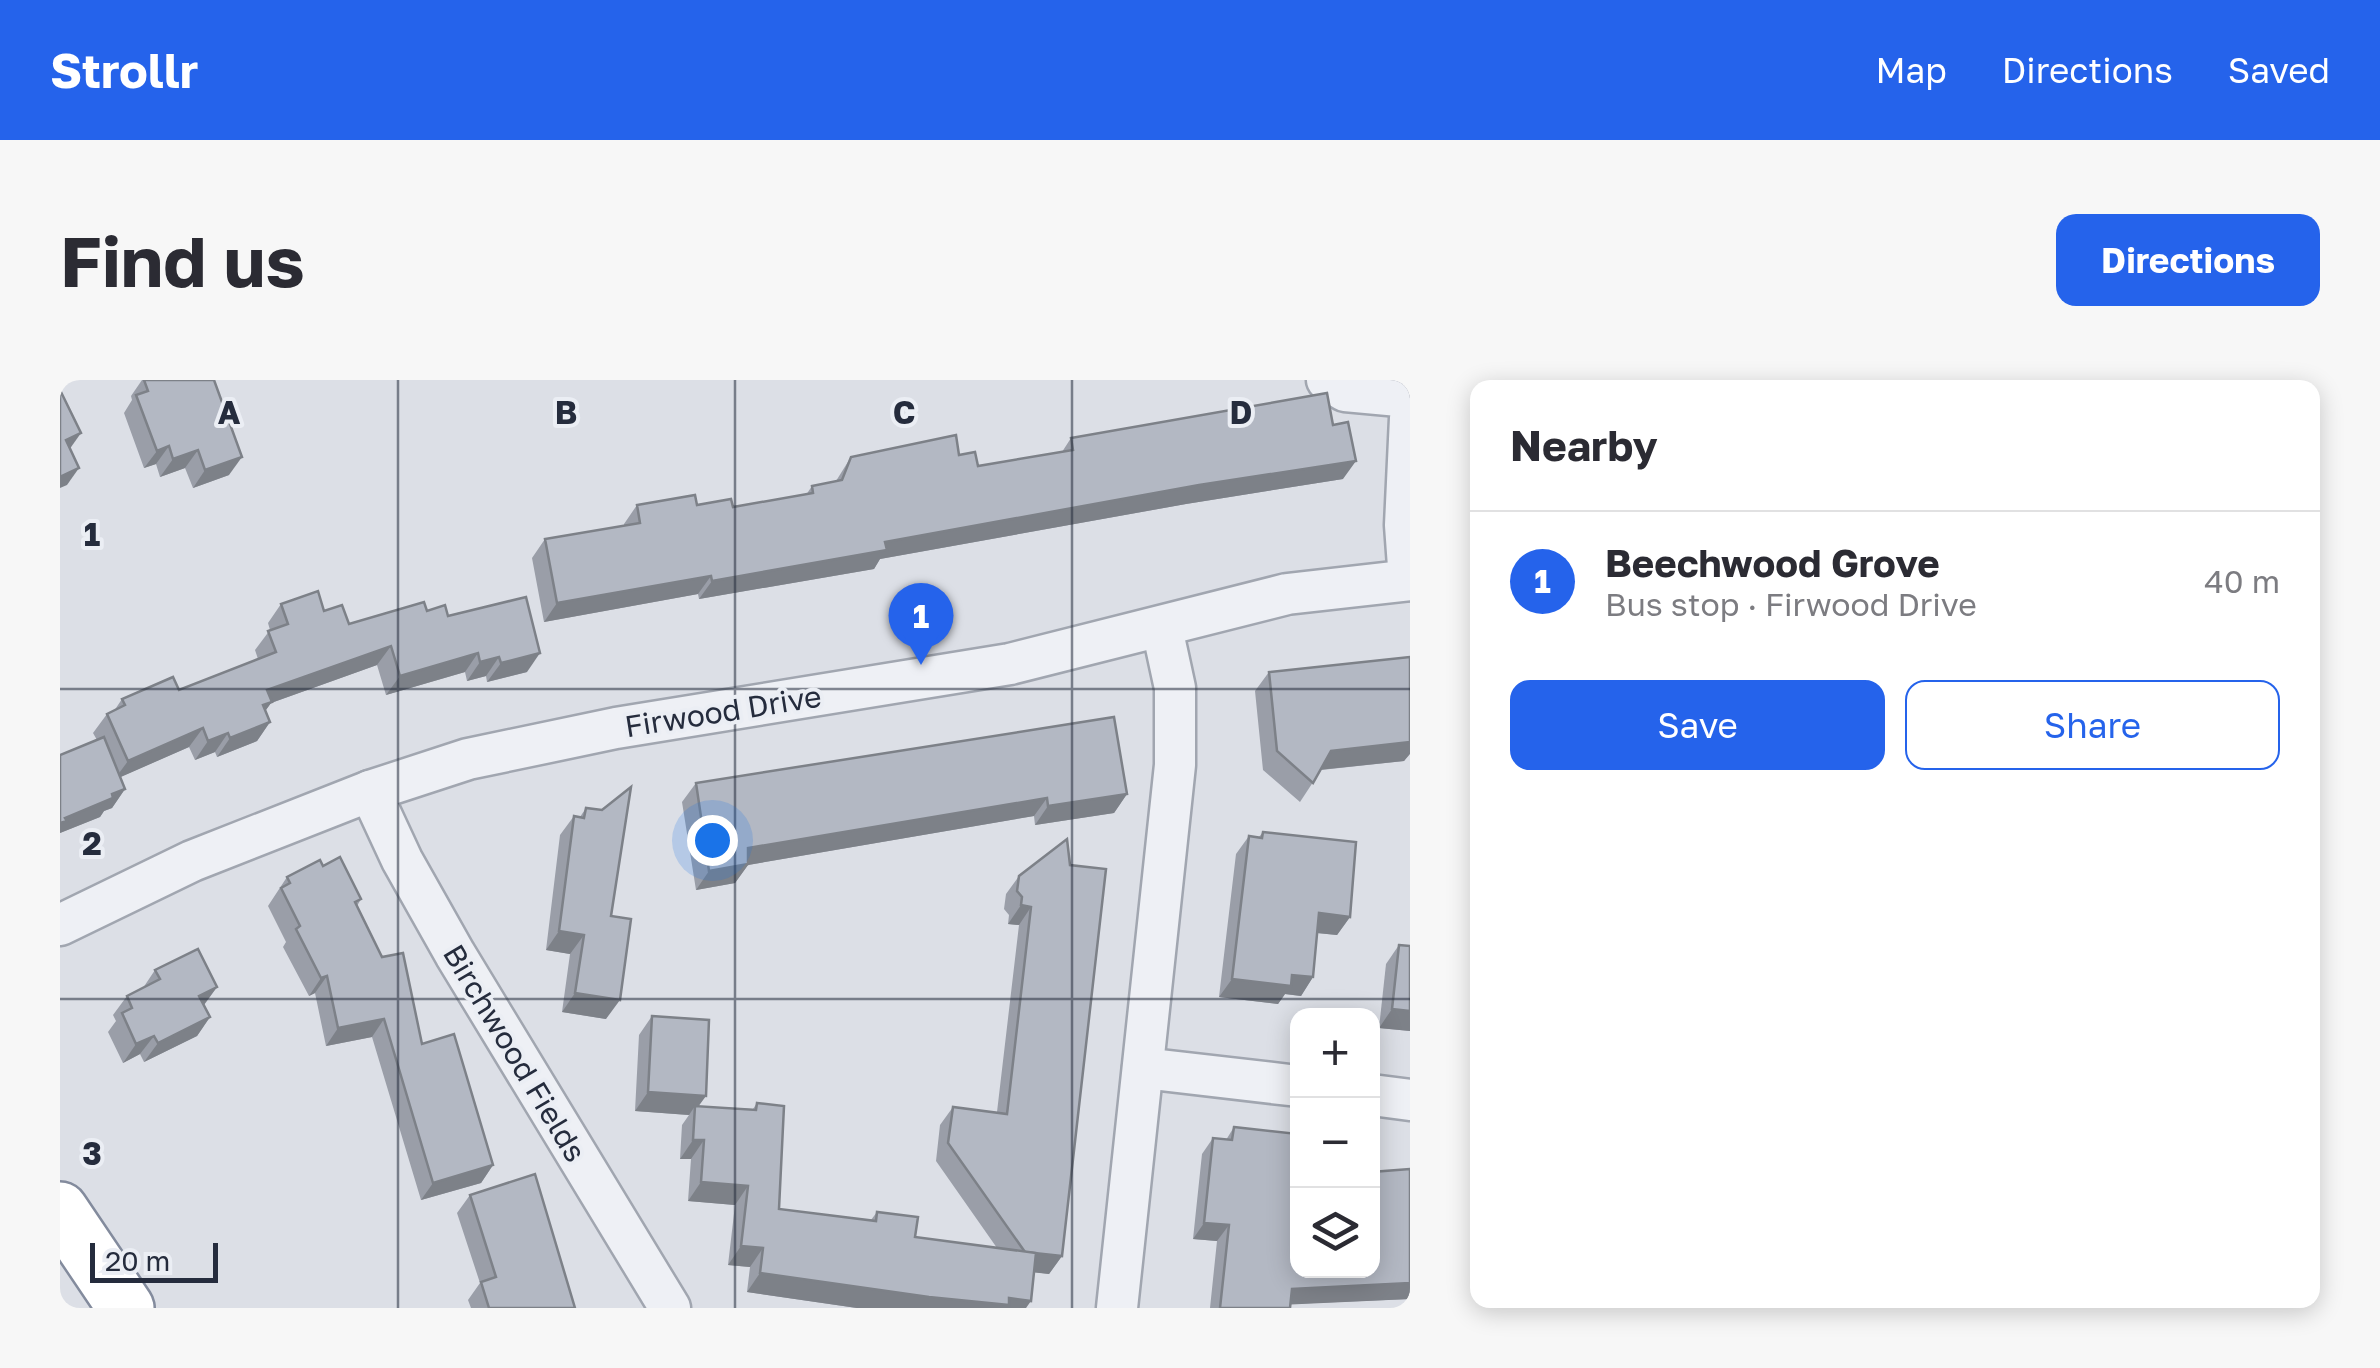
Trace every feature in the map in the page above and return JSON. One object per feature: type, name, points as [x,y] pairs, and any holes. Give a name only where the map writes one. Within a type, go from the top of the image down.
[{"type":"highway","points":[[60,1210],[126,1308]]},
{"type":"street","points":[[1328,380],[1345,391],[1410,397]]},
{"type":"street","points":[[1410,418],[1405,525],[1410,580]]},
{"type":"street","name":"Firwood Drive","points":[[60,926],[192,861],[370,791],[468,759],[598,732],[1010,664],[1288,594],[1410,580]]},
{"type":"street","points":[[1117,1308],[1175,765],[1175,688],[1162,628]]},
{"type":"street","name":"Birchwood Fields","points":[[370,791],[402,860],[455,954],[670,1308]]},
{"type":"street","points":[[1143,1068],[1290,1085]]},
{"type":"street","points":[[1380,1096],[1410,1100]]},
{"type":"building","points":[[144,380],[214,380],[242,457],[205,470],[198,450],[173,459],[169,446],[157,451],[136,395],[148,391]]},
{"type":"building","points":[[60,390],[81,433],[66,440],[79,468],[60,477]]},
{"type":"building","points":[[1327,393],[1333,425],[1348,422],[1356,461],[885,542],[887,550],[557,603],[545,539],[640,523],[637,505],[695,495],[697,505],[731,499],[733,507],[813,493],[812,486],[842,480],[851,457],[956,435],[959,455],[975,452],[978,466],[1073,450],[1071,438]]},
{"type":"building","points":[[318,591],[324,611],[342,605],[349,624],[424,602],[427,611],[445,605],[448,616],[526,597],[540,653],[501,663],[499,657],[480,662],[478,653],[400,676],[391,646],[267,690],[272,702],[263,705],[270,722],[230,738],[228,733],[208,741],[203,728],[128,761],[107,714],[125,705],[122,699],[173,677],[179,690],[276,652],[268,631],[288,624],[281,604]]},
{"type":"building","points":[[1410,657],[1410,742],[1331,751],[1313,783],[1277,751],[1269,672]]},
{"type":"building","points":[[1114,717],[1127,794],[1048,806],[1047,798],[748,848],[748,864],[709,871],[696,783]]},
{"type":"building","points":[[104,737],[125,789],[60,823],[60,755]]},
{"type":"building","points":[[631,787],[611,916],[631,919],[620,1000],[575,993],[584,935],[559,931],[574,816],[584,818],[586,808],[602,810]]},
{"type":"building","points":[[1263,832],[1356,842],[1350,917],[1319,913],[1313,977],[1292,975],[1291,986],[1232,979],[1249,836],[1262,838]]},
{"type":"building","points":[[1067,839],[1070,865],[1106,869],[1062,1256],[1025,1252],[948,1143],[953,1107],[1007,1114],[1031,907],[1021,905],[1022,897],[1017,891],[1019,876]]},
{"type":"building","points":[[340,857],[361,899],[355,902],[382,957],[403,953],[422,1044],[454,1034],[493,1165],[433,1183],[384,1019],[338,1028],[327,976],[321,978],[281,888],[290,883],[287,877],[320,860],[323,866]]},
{"type":"building","points":[[1399,945],[1410,946],[1410,1011],[1392,1009]]},
{"type":"building","points":[[198,949],[217,987],[199,996],[210,1017],[158,1043],[154,1036],[136,1044],[122,1013],[132,1008],[127,996],[160,979],[155,970]]},
{"type":"building","points":[[652,1016],[709,1020],[706,1096],[648,1092]]},
{"type":"building","points":[[757,1103],[784,1106],[779,1209],[876,1221],[877,1212],[918,1217],[915,1237],[1036,1253],[1031,1301],[1009,1298],[1009,1305],[929,1297],[760,1273],[763,1248],[741,1246],[748,1186],[701,1182],[704,1140],[693,1140],[695,1106],[756,1110]]},
{"type":"building","points":[[1234,1127],[1290,1133],[1290,1278],[1380,1278],[1380,1171],[1410,1169],[1410,1283],[1292,1289],[1290,1308],[1220,1308],[1229,1225],[1204,1223],[1213,1138],[1232,1140]]},
{"type":"building","points":[[535,1174],[575,1308],[489,1308],[481,1282],[496,1277],[470,1195]]},
{"type":"place","name":"Beechwood Grove","points":[[921,665]]}]
